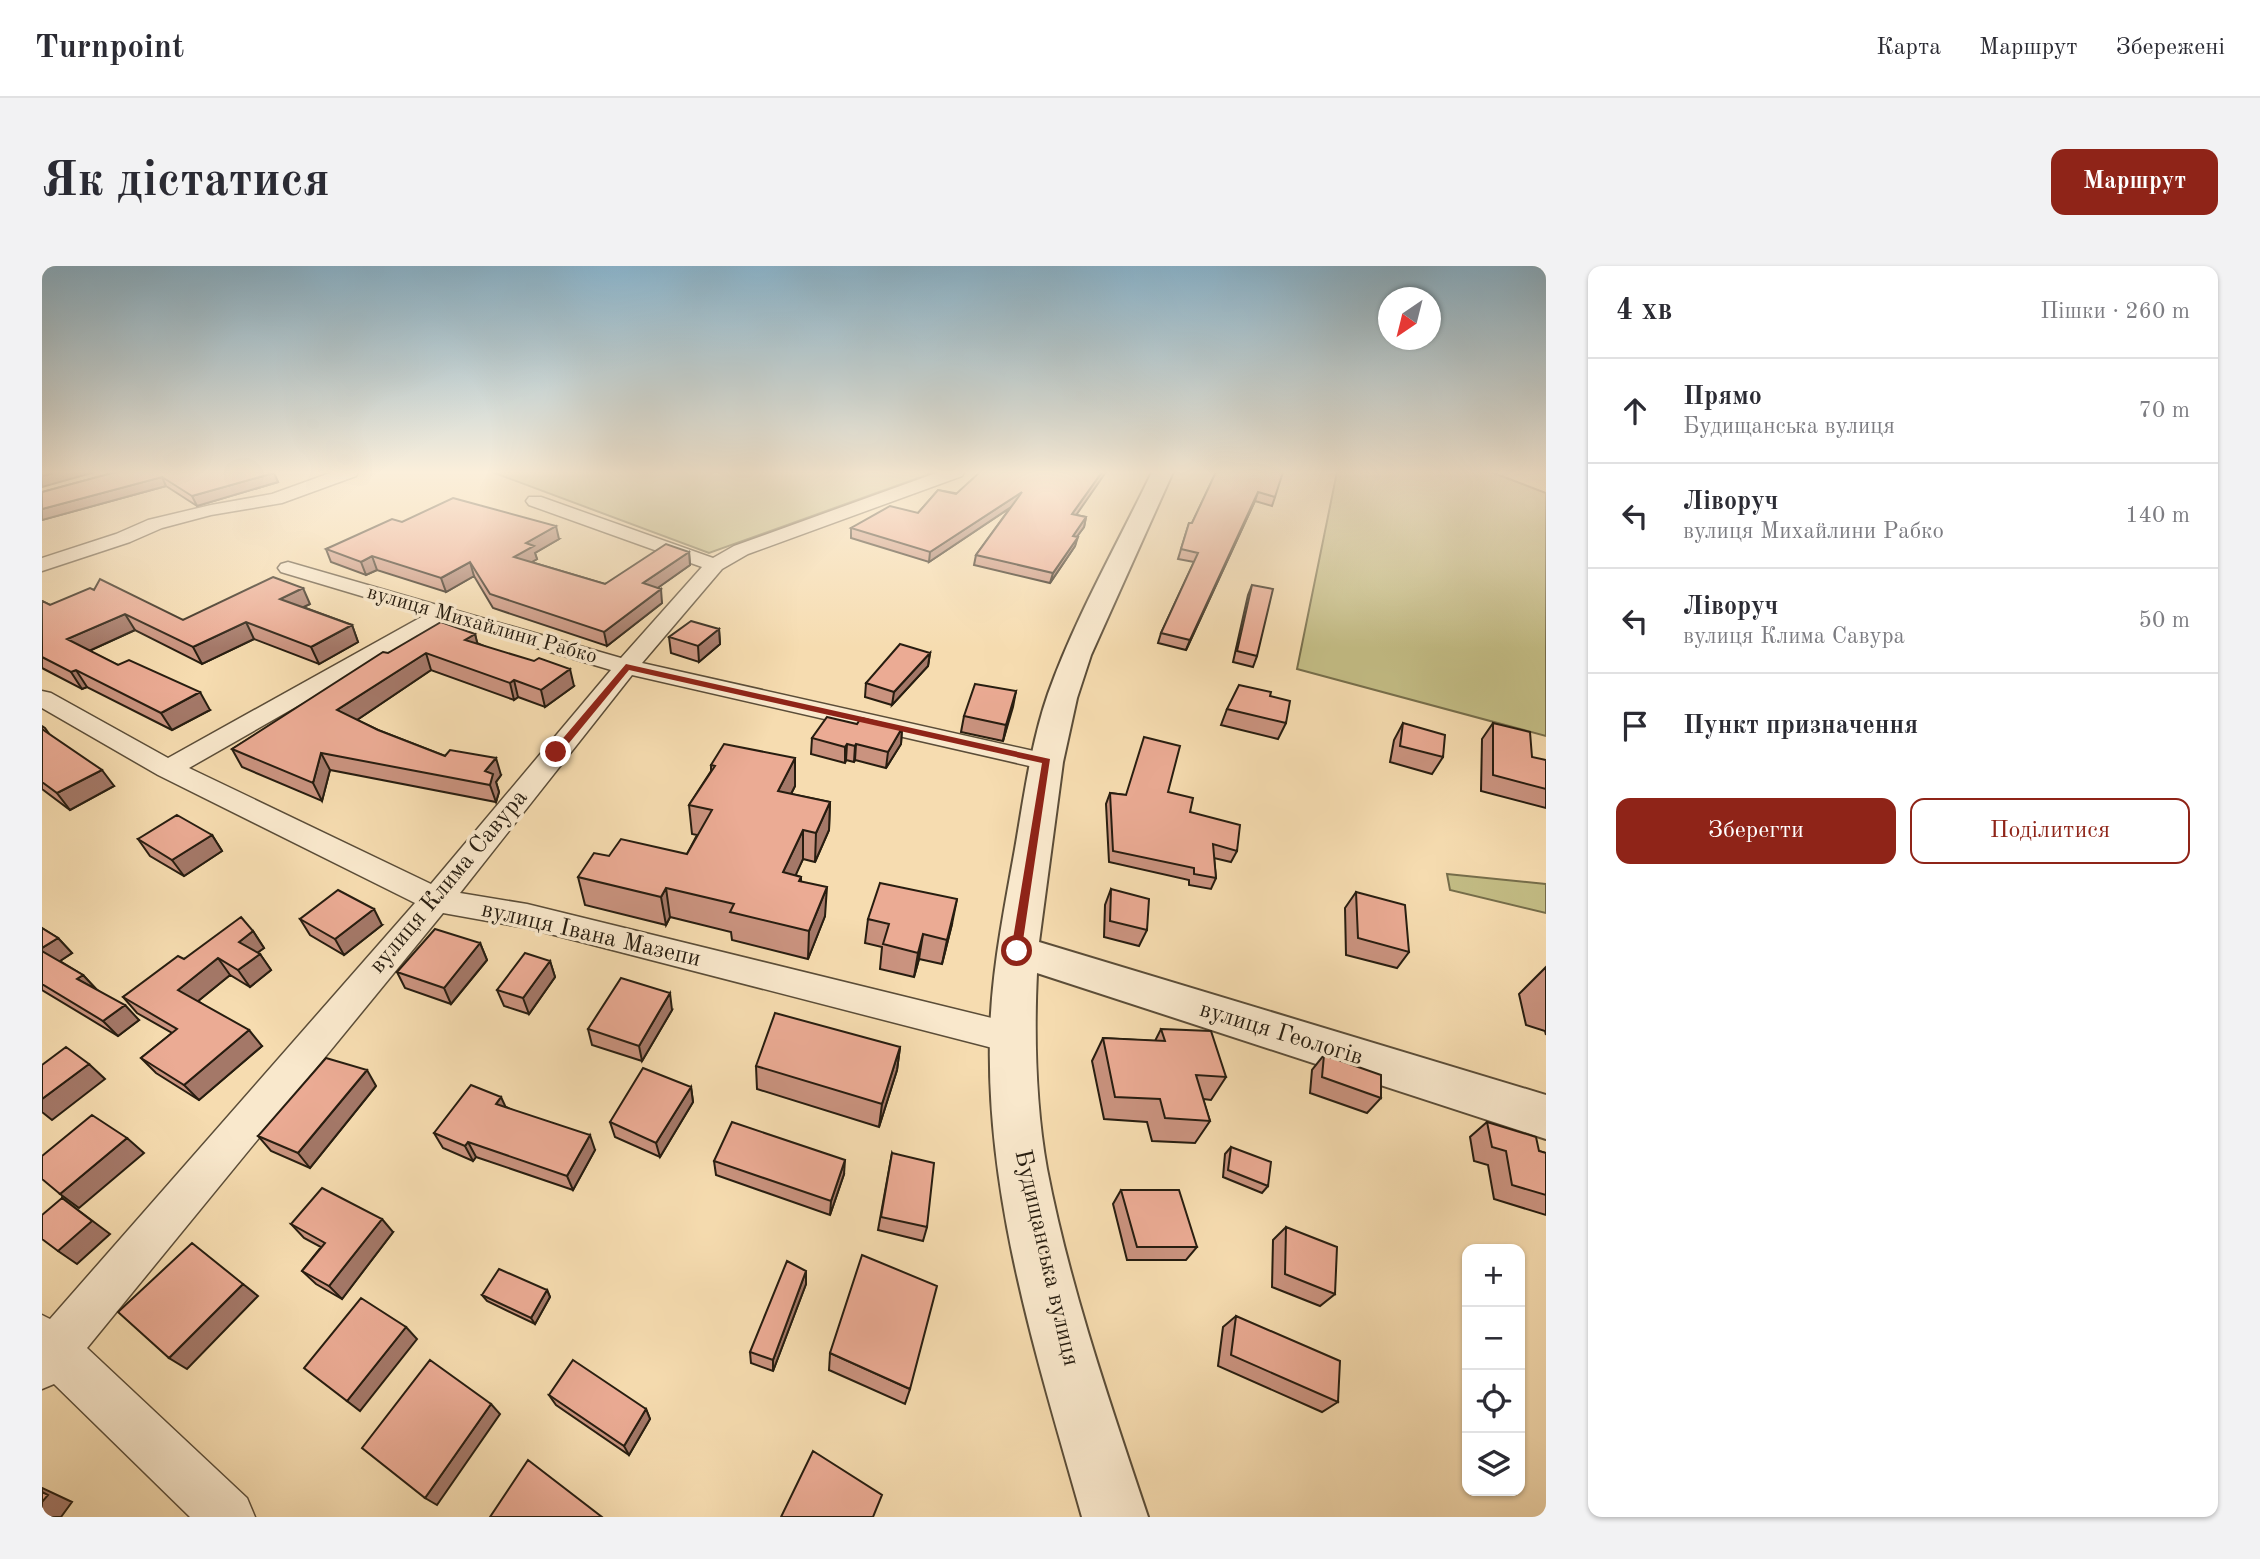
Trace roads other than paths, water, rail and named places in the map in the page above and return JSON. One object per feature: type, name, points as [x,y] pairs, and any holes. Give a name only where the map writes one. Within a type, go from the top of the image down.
[{"type":"street","points":[[42,565],[140,530]]},
{"type":"street","points":[[618,530],[715,565]]},
{"type":"street","name":"вулиця Клима Савура","points":[[46,1352],[436,900],[626,667],[715,565],[741,550],[795,530]]},
{"type":"street","name":"Будищанська вулиця","points":[[1115,1517],[1058,1329],[1021,1168],[1012,1038],[1017,951],[1047,762],[1062,698],[1077,655],[1136,530]]},
{"type":"street","name":"вулиця Михайлини Рабко","points":[[288,568],[626,667],[1047,762]]},
{"type":"street","points":[[168,769],[443,614]]},
{"type":"street","name":"вулиця Івана Мазепи","points":[[42,698],[168,769],[436,900],[527,916],[1012,1038]]},
{"type":"street","name":"вулиця Геологів","points":[[1017,951],[1546,1117]]},
{"type":"street","points":[[46,1352],[228,1517]]}]
